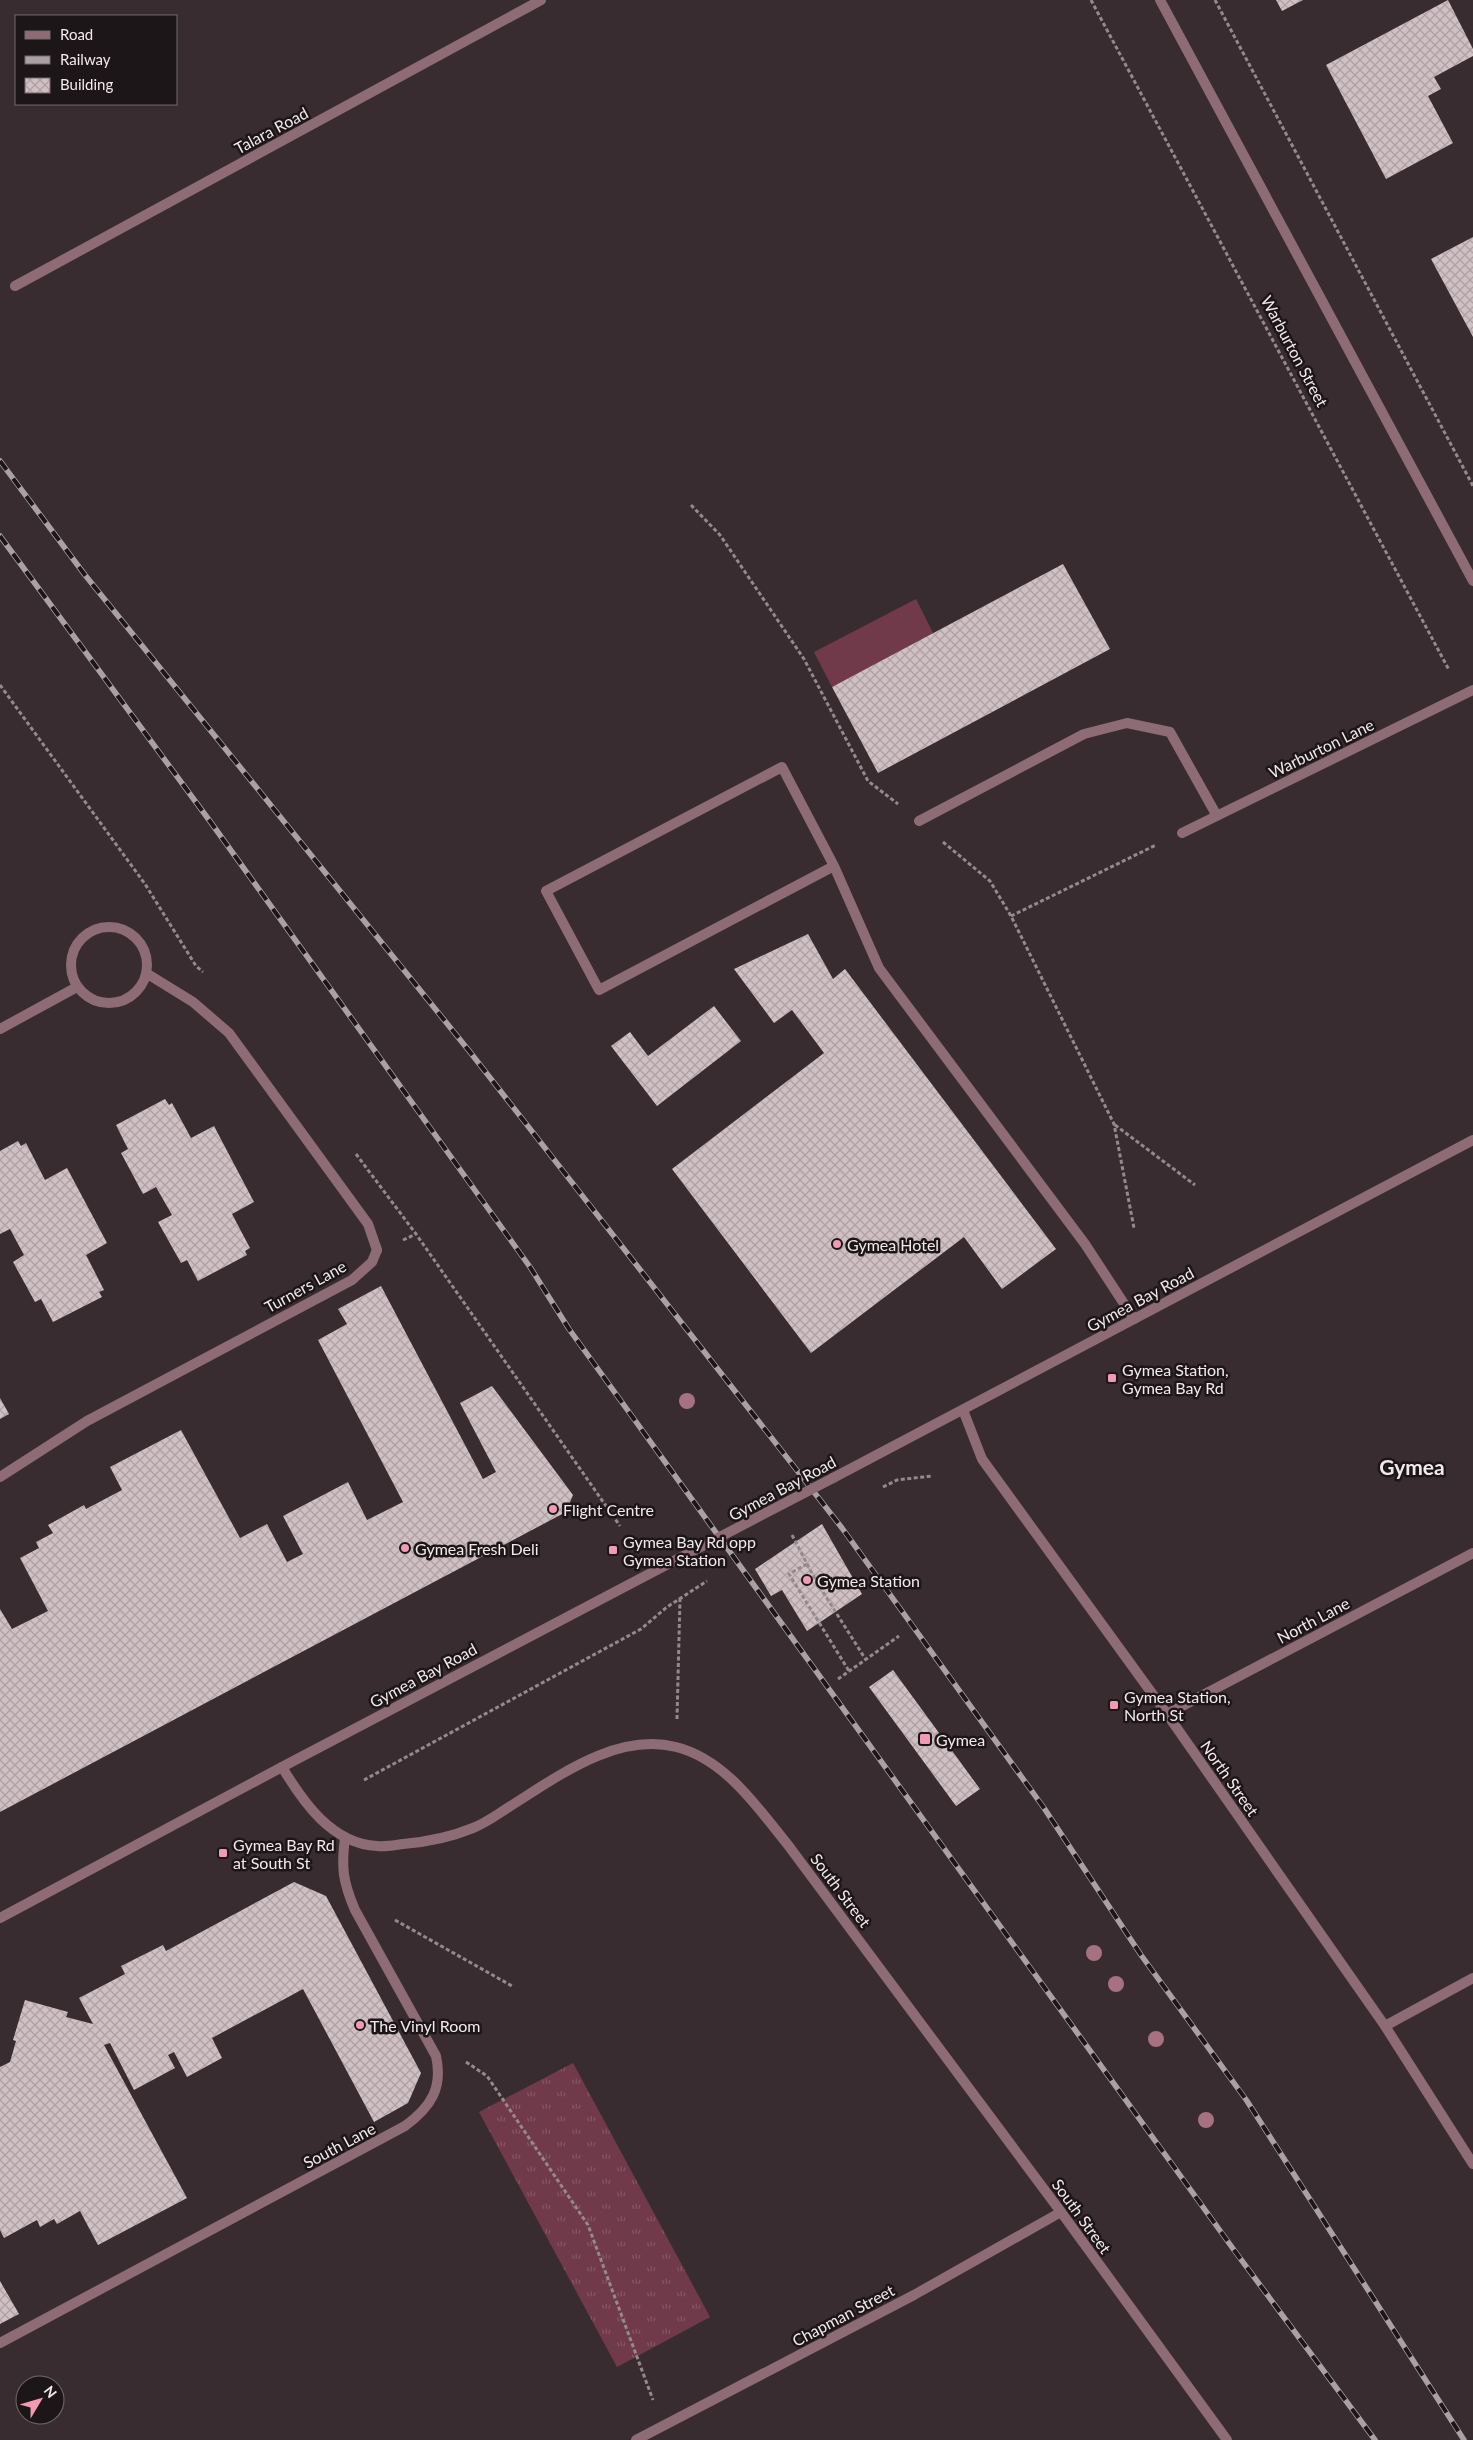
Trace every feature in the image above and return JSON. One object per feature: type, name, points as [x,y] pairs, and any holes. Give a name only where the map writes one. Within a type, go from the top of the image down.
[{"type":"street","name":"Talara Road","points":[[15,286],[541,0]]},
{"type":"street","points":[[1160,0],[1473,581]]},
{"type":"street","name":"Warburton Lane","points":[[1182,833],[1473,690]]},
{"type":"street","points":[[919,821],[1084,734],[1127,724],[1170,732],[1217,816]]},
{"type":"street","points":[[834,866],[599,990],[546,891],[782,767],[834,866],[879,968],[1085,1244],[1134,1319]]},
{"type":"street","points":[[102,928],[117,928],[131,934],[141,945],[146,959],[146,973],[141,986],[131,997],[118,1003],[102,1004],[88,997],[76,987],[71,972],[71,957],[78,942],[88,932],[102,928]]},
{"type":"street","name":"Turners Lane","points":[[0,1477],[87,1421],[352,1280],[372,1262],[377,1250],[368,1224],[230,1032],[193,1002],[146,973]]},
{"type":"street","points":[[0,1030],[76,987]]},
{"type":"street","name":"Gymea Bay Road","points":[[0,1918],[645,1574],[690,1553],[963,1410],[1473,1140]]},
{"type":"street","name":"North Street","points":[[963,1410],[982,1458],[1168,1714],[1385,2026],[1473,2164]]},
{"type":"street","name":"North Lane","points":[[1168,1714],[1473,1553]]},
{"type":"street","name":"South Street","points":[[282,1767],[297,1792],[319,1817],[344,1838],[376,1846],[427,1842],[474,1828],[564,1773],[601,1755],[639,1744],[676,1747],[712,1763],[746,1794],[788,1845],[1061,2212],[1227,2440]]},
{"type":"street","name":"South Lane","points":[[0,2343],[405,2126],[427,2108],[438,2086],[440,2071],[436,2056],[367,1931],[344,1885],[342,1862],[344,1838]]},
{"type":"street","points":[[1385,2026],[1473,1978]]},
{"type":"street","name":"Chapman Street","points":[[636,2440],[914,2295],[1061,2212]]},
{"type":"path","name":"Warburton Street","points":[[1091,0],[1462,695]]},
{"type":"path","points":[[1214,0],[1473,486]]},
{"type":"path","points":[[691,505],[724,542],[804,659],[868,781],[990,881],[1011,916],[1114,1124],[1134,1228]]},
{"type":"path","points":[[0,685],[145,884],[196,966],[210,978]]},
{"type":"path","points":[[1011,916],[1182,833]]},
{"type":"path","points":[[1114,1124],[1196,1185]]},
{"type":"path","points":[[351,1147],[428,1250],[620,1526]]},
{"type":"path","points":[[881,1488],[897,1480],[932,1476]]},
{"type":"path","points":[[792,1535],[816,1582],[866,1660]]},
{"type":"path","points":[[806,1564],[789,1574],[850,1671]]},
{"type":"path","points":[[364,1780],[640,1629],[680,1598],[707,1581]]},
{"type":"path","points":[[676,1747],[680,1598]]},
{"type":"path","points":[[838,1680],[899,1636]]},
{"type":"path","points":[[367,1931],[395,1920],[512,1986]]},
{"type":"path","points":[[463,2060],[487,2076],[588,2225],[663,2426]]},
{"type":"green space","points":[[916,599],[934,635],[832,687],[814,652]]},
{"type":"green space","points":[[573,2063],[710,2317],[617,2367],[479,2112]]},
{"type":"building","points":[[1276,0],[1303,0],[1282,11]]},
{"type":"building","points":[[1448,0],[1473,49],[1473,56],[1434,77],[1441,89],[1428,96],[1453,143],[1386,179],[1326,65]]},
{"type":"building","points":[[1473,237],[1473,337],[1431,259]]},
{"type":"building","points":[[1063,564],[1110,649],[878,773],[832,687]]},
{"type":"building","points":[[808,934],[833,979],[845,969],[1056,1249],[1002,1289],[964,1237],[811,1353],[672,1169],[824,1053],[792,1010],[774,1023],[734,969]]},
{"type":"building","points":[[714,1006],[741,1041],[657,1106],[611,1046],[630,1032],[648,1056]]},
{"type":"building","points":[[165,1099],[169,1105],[172,1103],[191,1138],[214,1126],[254,1202],[232,1214],[250,1248],[245,1251],[247,1255],[198,1281],[187,1260],[181,1263],[158,1222],[172,1215],[156,1187],[143,1194],[121,1153],[128,1149],[116,1125]]},
{"type":"building","points":[[18,1141],[21,1146],[26,1143],[45,1180],[67,1168],[107,1243],[86,1255],[104,1290],[99,1292],[102,1297],[53,1322],[41,1299],[35,1302],[13,1262],[24,1255],[10,1229],[0,1234],[0,1151]]},
{"type":"building","points":[[381,1286],[483,1479],[496,1472],[460,1403],[492,1386],[573,1495],[566,1512],[0,1812],[0,1609],[12,1629],[48,1611],[20,1558],[39,1548],[36,1542],[53,1533],[48,1525],[84,1505],[86,1509],[122,1490],[110,1467],[181,1430],[240,1538],[267,1524],[287,1562],[303,1554],[283,1516],[348,1482],[367,1520],[403,1502],[318,1340],[347,1324],[338,1309]]},
{"type":"building","points":[[0,1398],[9,1414],[0,1419]]},
{"type":"building","name":"Gymea Station","points":[[822,1524],[862,1594],[807,1631],[782,1590],[771,1596],[755,1569]]},
{"type":"building","points":[[893,1670],[980,1789],[956,1806],[869,1687]]},
{"type":"building","points":[[294,1882],[326,1896],[421,2073],[408,2103],[374,2122],[303,1989],[212,2038],[222,2058],[187,2077],[174,2052],[168,2055],[175,2068],[134,2090],[110,2043],[104,2045],[187,2198],[98,2245],[80,2211],[57,2224],[54,2219],[40,2227],[37,2220],[4,2238],[0,2230],[0,2067],[10,2062],[16,2041],[13,2040],[25,2000],[68,2012],[66,2017],[93,2024],[79,1998],[125,1974],[121,1966],[163,1945],[166,1951]]},
{"type":"building","points":[[0,2281],[19,2314],[0,2324]]},
{"type":"railway","points":[[0,461],[85,575],[470,1052],[842,1528],[1044,1808],[1141,1955],[1247,2101],[1464,2440]]},
{"type":"railway","points":[[0,536],[212,824],[530,1267],[569,1329],[1234,2250],[1375,2440]]},
{"type":"place","name":"Gymea Hotel","points":[[837,1244]]},
{"type":"place","name":"Gymea Station, Gymea Bay Rd","points":[[1112,1378]]},
{"type":"place","name":"Flight Centre","points":[[553,1509]]},
{"type":"place","name":"Gymea Fresh Deli","points":[[405,1548]]},
{"type":"place","name":"Gymea Bay Rd opp Gymea Station","points":[[613,1550]]},
{"type":"place","name":"Gymea Station","points":[[807,1580]]},
{"type":"place","name":"Gymea Station, North St","points":[[1114,1705]]},
{"type":"place","name":"Gymea","points":[[925,1739]]},
{"type":"place","name":"Gymea Bay Rd at South St","points":[[223,1853]]},
{"type":"place","name":"The Vinyl Room","points":[[360,2025]]},
{"type":"district","name":"Gymea","points":[[1412,1466]]}]
